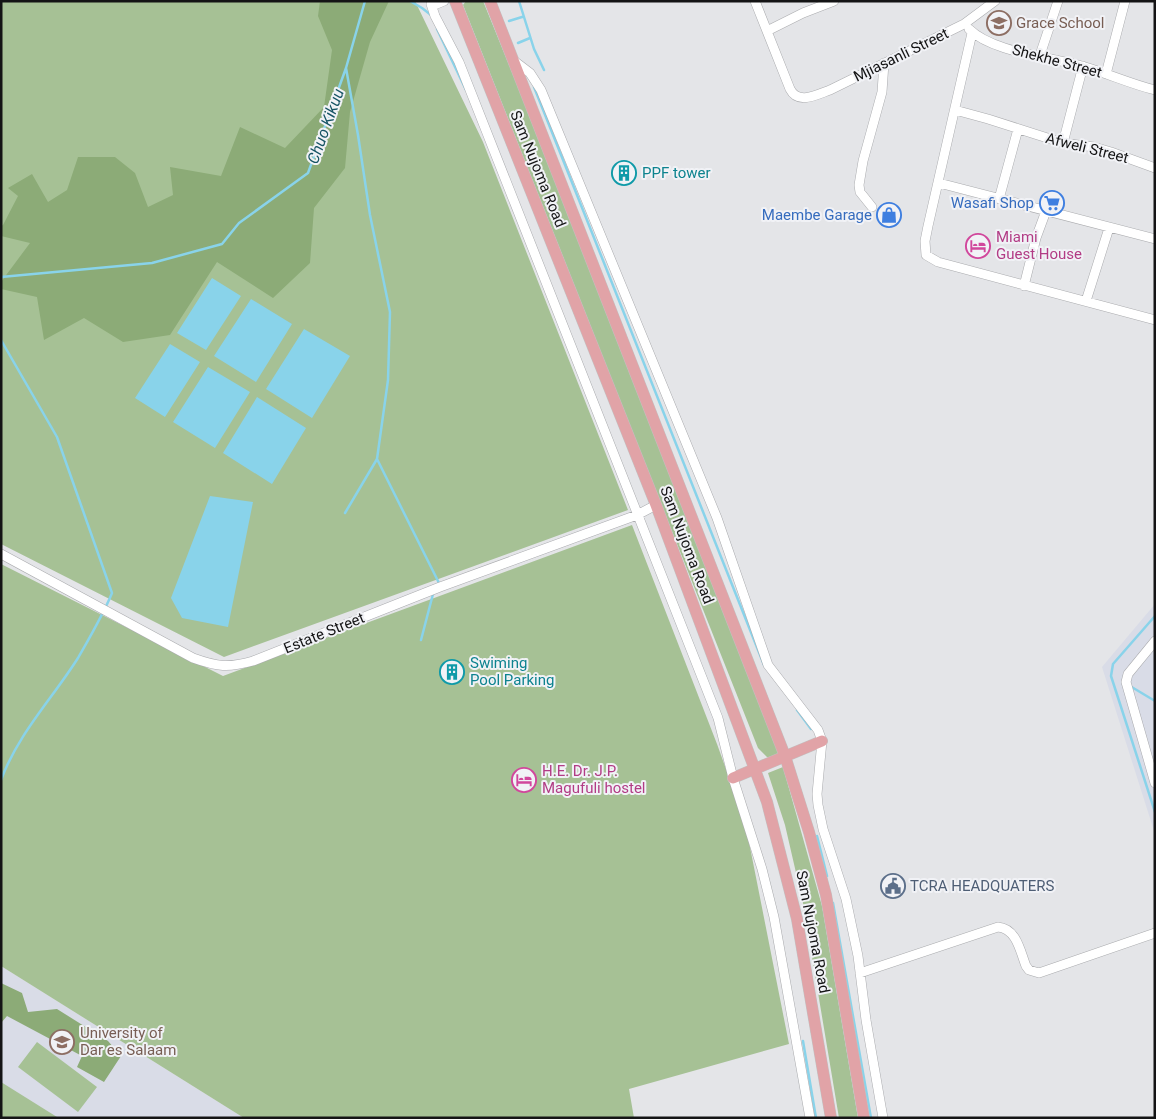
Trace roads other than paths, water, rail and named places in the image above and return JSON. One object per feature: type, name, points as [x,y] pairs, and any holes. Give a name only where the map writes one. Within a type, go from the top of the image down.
[{"type":"main road","name":"Sam Nujoma Road","points":[[455,1],[656,505],[767,802],[797,919],[831,1118]]},
{"type":"main road","name":"Sam Nujoma Road","points":[[490,1],[785,756],[810,832],[826,895],[864,1118]]},
{"type":"main road","points":[[499,1],[499,24]]},
{"type":"main road","points":[[733,778],[822,741]]},
{"type":"street","points":[[444,1],[431,5],[437,21],[462,71],[718,718],[733,778],[762,869],[774,917],[810,1118]]},
{"type":"street","points":[[755,1],[766,31],[834,1]]},
{"type":"street","points":[[1039,58],[1058,1]]},
{"type":"street","points":[[1106,74],[1125,1]]},
{"type":"street","name":"Mjiasanli Street","points":[[766,31],[793,95],[801,98],[814,96],[830,90],[964,24],[988,3]]},
{"type":"street","name":"Shekhe Street","points":[[964,24],[979,38],[999,45],[1039,58],[1083,66],[1155,90]]},
{"type":"street","points":[[972,33],[925,241],[926,254],[938,262],[1155,320]]},
{"type":"street","points":[[513,60],[530,73],[541,90],[717,518],[768,665],[818,730],[822,741],[817,794],[818,805],[823,829],[846,899],[883,1118]]},
{"type":"street","points":[[872,207],[864,198],[859,185],[882,92],[884,63]]},
{"type":"street","points":[[1063,143],[1083,66]]},
{"type":"street","name":"Afweli Street","points":[[955,110],[1063,143],[1094,147],[1155,168]]},
{"type":"street","points":[[999,199],[1018,129]]},
{"type":"street","points":[[939,183],[1155,239]]},
{"type":"street","points":[[1024,286],[1032,252],[1046,210]]},
{"type":"street","points":[[1086,301],[1109,228]]},
{"type":"street","name":"Estate Street","points":[[1,554],[193,658],[212,665],[233,666],[253,661],[440,587],[638,515],[656,505]]},
{"type":"street","points":[[1155,641],[1128,674],[1126,682],[1126,688],[1155,783]]},
{"type":"street","points":[[860,973],[998,927],[1005,928],[1014,935],[1026,966],[1029,970],[1039,973],[1155,933]]},
{"type":"water","points":[[212,278],[241,296],[206,350],[177,333]]},
{"type":"water","points":[[251,299],[292,324],[256,382],[214,356]]},
{"type":"water","points":[[304,329],[350,356],[312,418],[266,389]]},
{"type":"water","points":[[170,344],[200,362],[165,417],[135,398]]},
{"type":"water","points":[[208,367],[250,392],[215,448],[173,422]]},
{"type":"water","points":[[257,397],[306,428],[272,484],[223,453]]},
{"type":"water","points":[[210,496],[253,502],[228,627],[182,618],[171,598]]},
{"type":"waterway","name":"Chuo Kikuu","points":[[1,277],[152,263],[222,244],[239,223],[308,173],[346,68],[365,1]]},
{"type":"waterway","points":[[410,1],[431,15]]},
{"type":"waterway","points":[[519,1],[534,49],[544,70]]},
{"type":"waterway","points":[[509,21],[522,17]]},
{"type":"waterway","points":[[437,29],[466,90]]},
{"type":"waterway","points":[[518,43],[530,38]]},
{"type":"waterway","points":[[345,513],[377,459],[388,380],[390,312],[370,215],[346,68]]},
{"type":"waterway","points":[[534,87],[764,665]]},
{"type":"waterway","points":[[1,340],[57,437],[112,593],[78,658],[26,732],[8,763],[1,780]]},
{"type":"waterway","points":[[377,459],[439,583]]},
{"type":"waterway","points":[[421,640],[433,594]]},
{"type":"waterway","points":[[1155,616],[1113,664],[1111,676],[1155,812]]},
{"type":"waterway","points":[[1130,686],[1155,701]]},
{"type":"waterway","points":[[797,710],[811,729]]},
{"type":"waterway","points":[[817,836],[827,876]]},
{"type":"waterway","points":[[833,903],[871,1118]]},
{"type":"waterway","points":[[803,1041],[816,1118]]},
{"type":"place","name":"Grace School","points":[[999,23]]},
{"type":"place","name":"PPF tower","points":[[624,173]]},
{"type":"place","name":"Wasafi Shop","points":[[1052,203]]},
{"type":"place","name":"Maembe Garage","points":[[889,215]]},
{"type":"place","name":"Miami Guest House","points":[[978,246]]},
{"type":"place","name":"Swiming Pool Parking","points":[[452,672]]},
{"type":"place","name":"H.E. Dr. J.P. Magufuli hostel","points":[[524,780]]},
{"type":"place","name":"TCRA HEADQUATERS","points":[[893,886]]},
{"type":"place","name":"University of Dar es Salaam","points":[[62,1042]]}]
